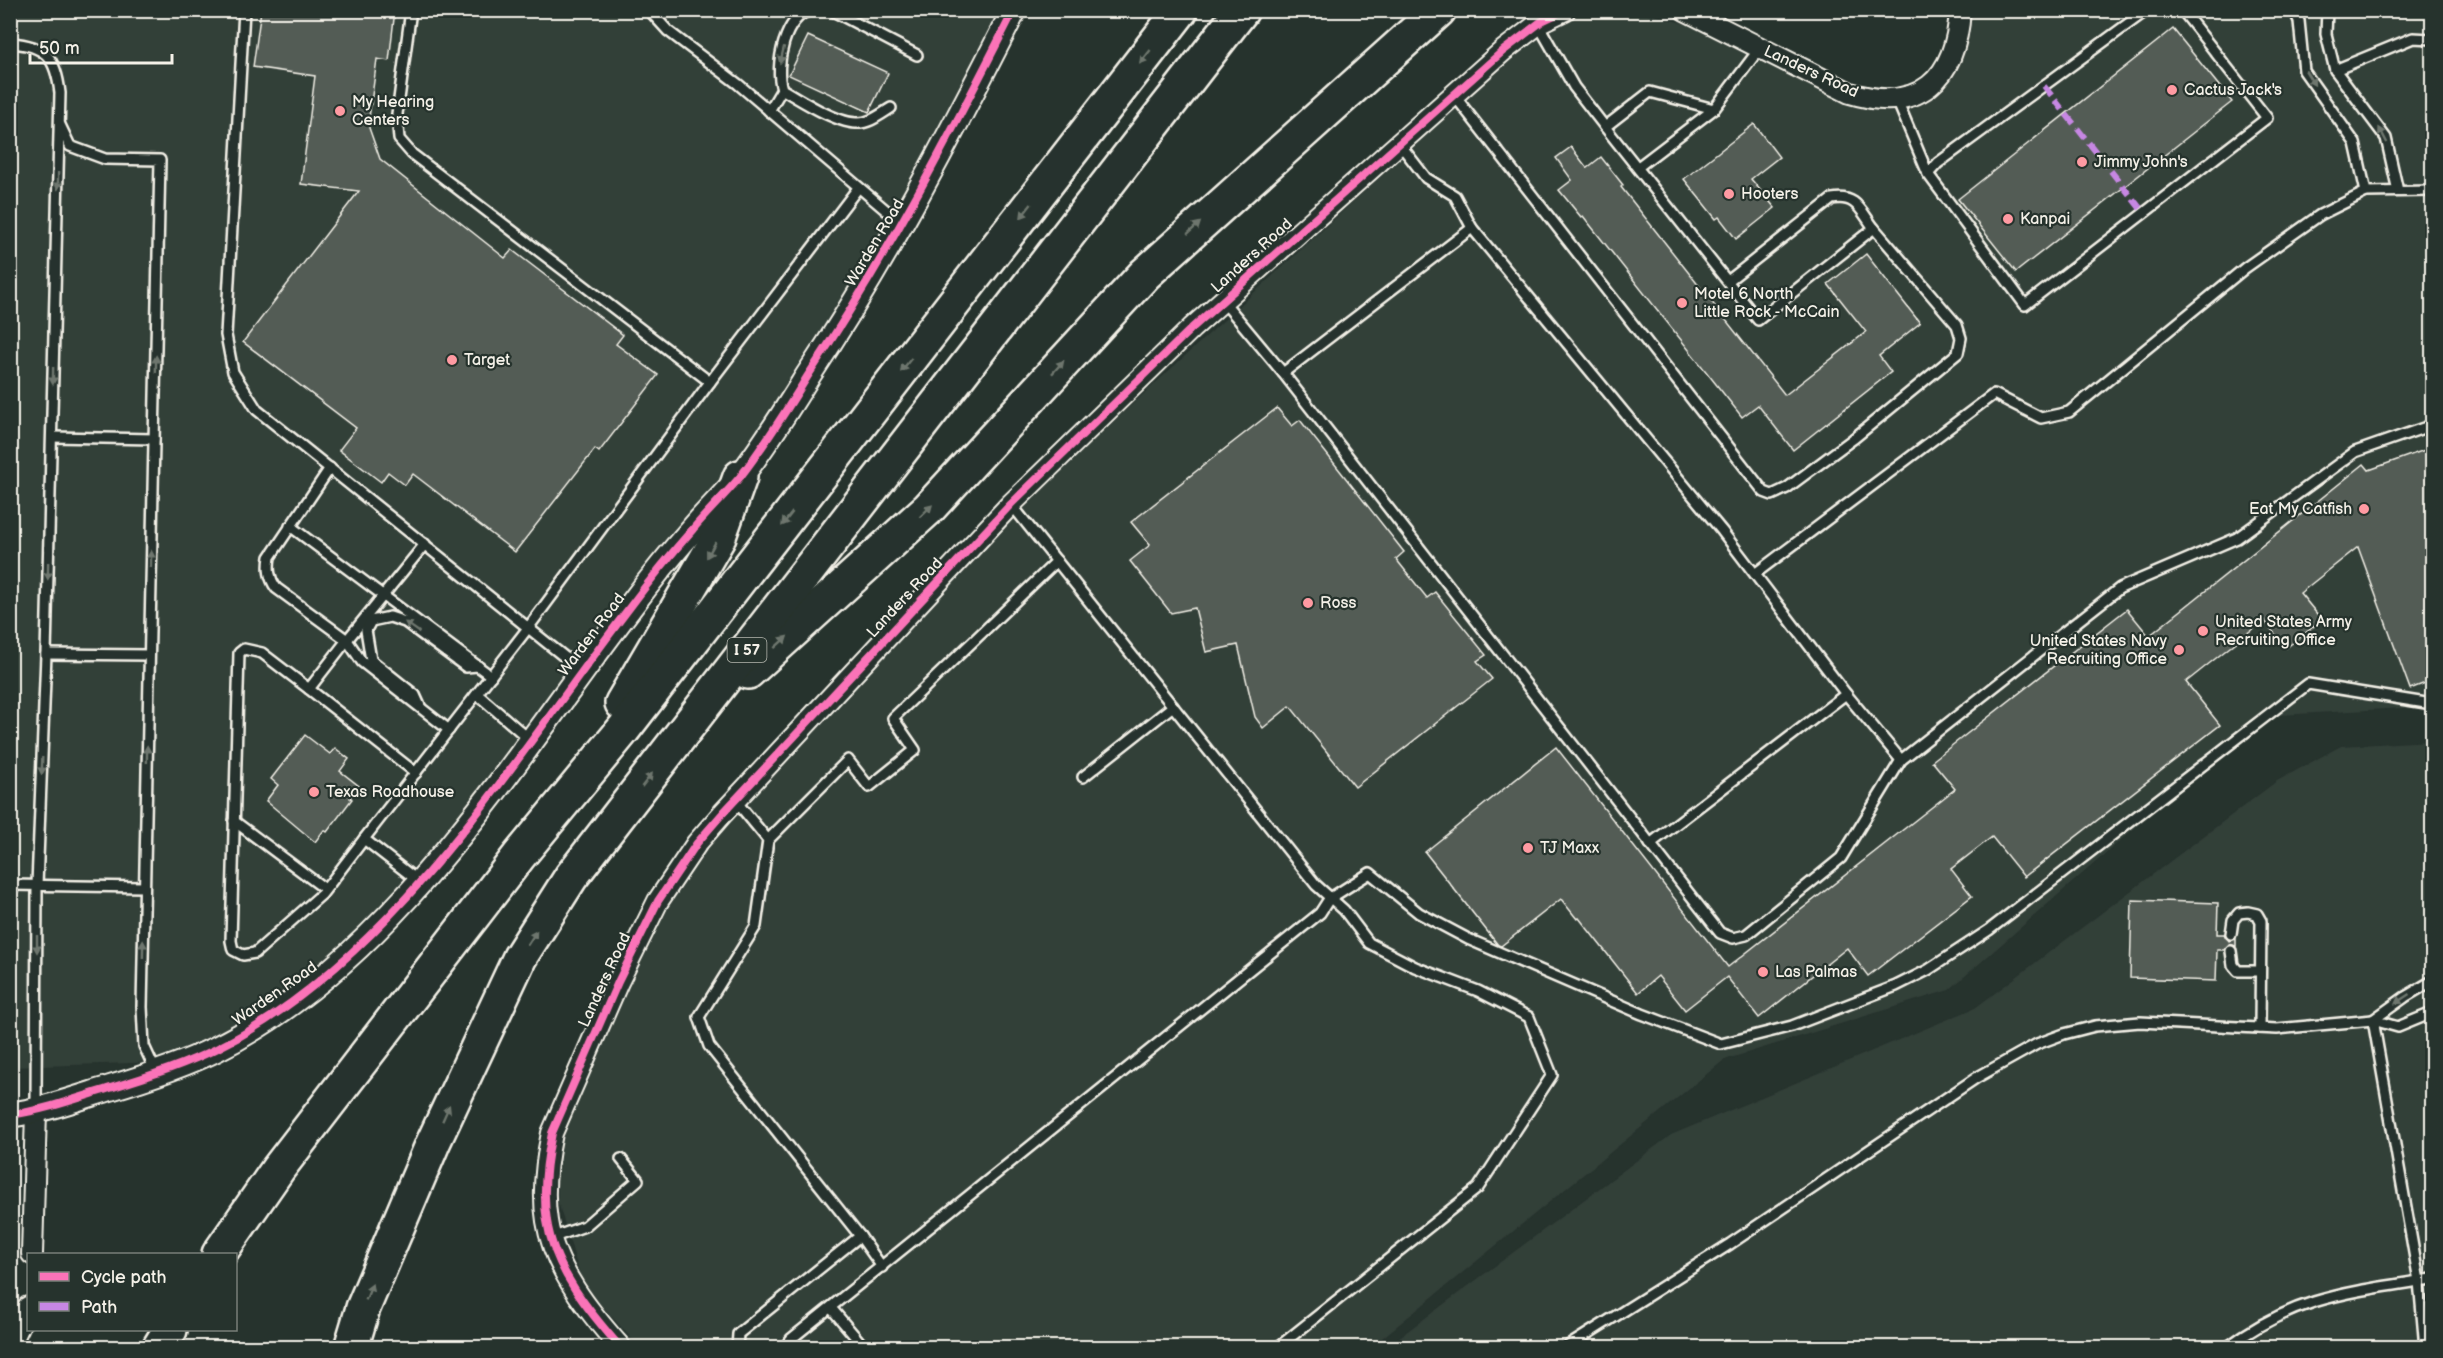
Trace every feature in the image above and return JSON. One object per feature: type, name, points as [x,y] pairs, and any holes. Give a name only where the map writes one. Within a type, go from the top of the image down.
[{"type":"highway","points":[[220,1253],[285,1159],[519,856],[623,730],[1181,10]]},
{"type":"highway","name":"I 57","points":[[351,1347],[363,1308],[400,1217],[466,1069],[520,957],[571,877],[1242,10]]},
{"type":"highway","points":[[691,723],[929,508],[1145,274],[1439,10]]},
{"type":"highway","points":[[570,794],[718,539],[740,477]]},
{"type":"highway","points":[[159,1347],[169,1331]]},
{"type":"street","name":"Warden Road","points":[[10,1115],[36,1111],[157,1073],[218,1048],[279,1011],[340,963],[379,927],[420,883],[634,601],[692,530],[740,477],[822,355],[902,224],[1014,10]]},
{"type":"street","name":"Landers Road","points":[[621,1347],[579,1295],[563,1268],[551,1238],[547,1223],[544,1189],[552,1133],[618,982],[658,901],[697,843],[1011,504],[1223,301],[1399,143],[1503,51],[1538,24],[1565,10]]},
{"type":"street","name":"Landers Road","points":[[1685,10],[1850,93],[1873,100],[1897,100],[1920,92],[1940,76],[1955,47],[1960,10]]},
{"type":"street","points":[[32,1253],[36,1111]]},
{"type":"street","points":[[10,1346],[27,1309]]},
{"type":"lane","points":[[244,10],[226,335],[233,372],[257,410],[582,670]]},
{"type":"lane","points":[[411,10],[396,114],[399,139],[412,154],[710,382]]},
{"type":"lane","points":[[649,10],[668,31],[738,84],[902,224]]},
{"type":"lane","points":[[812,10],[803,12],[795,19],[790,30],[780,61],[778,78],[782,89],[843,120],[857,123],[870,121],[891,108]]},
{"type":"lane","points":[[1928,174],[1938,163],[2147,10]]},
{"type":"lane","points":[[1897,100],[1928,174],[2025,305],[2267,118],[2182,10]]},
{"type":"lane","points":[[2294,10],[2299,21],[2304,71],[2355,143],[2366,192]]},
{"type":"lane","points":[[2299,21],[2304,10]]},
{"type":"lane","points":[[2327,10],[2326,34],[2336,70],[2386,138],[2398,191]]},
{"type":"lane","points":[[828,11],[917,56]]},
{"type":"lane","points":[[1538,24],[1574,87],[1758,320],[1875,228]]},
{"type":"lane","points":[[2336,70],[2413,38],[2433,39]]},
{"type":"lane","points":[[10,43],[26,44],[52,59],[58,76],[60,93],[46,654],[37,885],[36,1111]]},
{"type":"lane","points":[[1638,167],[1714,109],[1760,48]]},
{"type":"lane","points":[[769,111],[782,89]]},
{"type":"lane","points":[[1605,127],[1650,92],[1714,109]]},
{"type":"lane","points":[[1454,95],[1764,492],[1772,495],[1787,488],[1853,439],[1958,353],[1961,338],[1957,325],[1852,199],[1842,197],[1832,199],[1728,281]]},
{"type":"lane","points":[[59,123],[70,146],[105,159],[160,160],[142,1007],[144,1046],[157,1073]]},
{"type":"lane","points":[[1399,143],[1426,178],[1455,196],[1472,228],[1756,573],[1846,694],[1901,760]]},
{"type":"lane","points":[[416,773],[262,652],[244,649],[239,653],[231,941],[233,950],[238,953],[255,953],[325,890],[364,839],[416,773],[528,628],[710,382],[858,188]]},
{"type":"lane","points":[[1756,573],[1994,394],[2041,418],[2069,412],[2245,268],[2320,215],[2366,192],[2433,191]]},
{"type":"lane","points":[[1283,374],[1472,228]]},
{"type":"lane","points":[[1223,301],[1283,374],[1720,933],[1733,938],[1746,935],[1840,858],[1901,760],[2120,588],[2237,538],[2355,452],[2433,425]]},
{"type":"lane","points":[[52,437],[154,439]]},
{"type":"lane","points":[[330,468],[270,557],[268,567],[271,581],[276,588],[347,640],[362,662],[449,730]]},
{"type":"lane","points":[[1011,504],[1308,876],[1329,899],[1344,910],[1369,943],[1415,967],[1478,991],[1529,1017],[1552,1075],[1478,1188],[1277,1347]]},
{"type":"lane","points":[[290,526],[491,676]]},
{"type":"lane","points":[[309,688],[425,544]]},
{"type":"lane","points":[[882,1267],[709,1046],[699,1017],[756,926],[768,840],[848,760],[869,787],[915,750],[893,718],[1057,561]]},
{"type":"lane","points":[[421,708],[414,695],[371,660],[366,630],[371,621],[390,617],[405,622],[466,667],[478,666]]},
{"type":"lane","points":[[46,654],[149,655]]},
{"type":"lane","points":[[784,1347],[1320,913],[1329,899],[1370,873],[1419,913],[1468,939],[1642,1014],[1721,1044],[1792,1026],[1896,986],[1928,970],[1989,930],[2308,684],[2433,704]]},
{"type":"lane","points":[[477,694],[530,740]]},
{"type":"lane","points":[[1650,844],[1846,694]]},
{"type":"lane","points":[[1083,777],[1173,706]]},
{"type":"lane","points":[[735,800],[768,840]]},
{"type":"lane","points":[[234,821],[325,890]]},
{"type":"lane","points":[[364,839],[420,883]]},
{"type":"lane","points":[[10,885],[144,887]]},
{"type":"lane","points":[[2231,934],[2233,920],[2239,913],[2258,914],[2260,921],[2260,1028]]},
{"type":"lane","points":[[2230,951],[2233,965],[2238,971],[2260,971]]},
{"type":"lane","points":[[2373,1020],[2405,997],[2433,981]]},
{"type":"lane","points":[[1565,1347],[1681,1277],[1976,1078],[2037,1044],[2064,1034],[2116,1023],[2309,1028],[2373,1020],[2398,1027],[2433,1013]]},
{"type":"lane","points":[[2373,1020],[2419,1281],[2425,1347]]},
{"type":"lane","points":[[551,1238],[585,1226],[638,1180],[621,1159]]},
{"type":"lane","points":[[737,1347],[738,1334],[860,1236]]},
{"type":"lane","points":[[2226,1347],[2271,1319],[2305,1304],[2376,1286],[2433,1279]]},
{"type":"lane","points":[[831,1308],[865,1347]]},
{"type":"shaded area","points":[[10,11],[1014,11],[874,271],[691,530],[436,864],[333,970],[190,1061],[11,1067]]},
{"type":"shaded area","points":[[1581,11],[1638,11],[1745,40],[1866,108],[1935,89],[1961,56],[1974,11],[2432,11],[2432,699],[2403,708],[2263,716],[1949,990],[1724,1060],[1371,1347],[639,1347],[583,1285],[558,1202],[558,1149],[578,1090],[666,893],[723,824],[1041,488],[1511,57]]},
{"type":"shaded area","points":[[2432,741],[2432,1347],[1385,1348],[1671,1135],[1975,1008],[2277,781],[2341,746]]},
{"type":"building","name":"Target","points":[[261,10],[395,10],[389,61],[377,59],[368,125],[380,159],[505,258],[512,250],[623,335],[616,344],[658,375],[599,452],[595,449],[515,552],[413,474],[405,485],[388,472],[381,482],[339,450],[356,428],[243,342],[359,191],[301,184],[315,76],[253,67]]},
{"type":"building","points":[[2173,29],[2232,102],[2016,272],[1958,199]]},
{"type":"building","points":[[808,36],[888,73],[869,112],[789,75]]},
{"type":"building","name":"Hooters","points":[[1754,124],[1779,157],[1751,179],[1775,208],[1736,239],[1719,217],[1716,219],[1684,179]]},
{"type":"building","points":[[1571,147],[1587,168],[1601,157],[1623,185],[1621,187],[1785,395],[1866,332],[1828,284],[1866,254],[1920,323],[1879,356],[1891,372],[1793,450],[1758,405],[1742,417],[1583,216],[1581,217],[1559,190],[1572,180],[1556,158]]},
{"type":"building","points":[[1277,408],[1292,426],[1300,420],[1404,552],[1396,559],[1427,598],[1435,592],[1486,655],[1477,661],[1492,679],[1355,787],[1290,706],[1263,728],[1255,717],[1238,645],[1206,652],[1195,608],[1171,613],[1130,561],[1150,545],[1131,522]]},
{"type":"building","points":[[2433,447],[2433,680],[2410,689],[2358,547],[2300,593],[2322,620],[2286,648],[2264,620],[2186,682],[2220,725],[2024,877],[1992,837],[1951,869],[1972,896],[1868,976],[1847,948],[1759,1018],[1727,977],[1685,1010],[1658,976],[1638,993],[1579,918],[1577,919],[1561,899],[1501,946],[1498,945],[1425,852],[1556,747],[1728,967],[1955,789],[1932,761],[2127,609],[2149,636],[2364,464],[2369,470]]},
{"type":"building","name":"Texas Roadhouse","points":[[305,735],[330,754],[335,748],[349,759],[340,771],[359,786],[327,832],[324,830],[315,842],[266,801],[278,785],[271,779]]},
{"type":"building","points":[[2132,900],[2218,903],[2217,934],[2224,934],[2229,941],[2236,939],[2236,946],[2229,944],[2224,950],[2217,950],[2216,981],[2130,978]]},
{"type":"marked path","points":[[2044,86],[2144,213]]},
{"type":"cycle path","points":[[10,1115],[47,1107],[135,1080],[216,1049],[280,1011],[339,964],[394,911],[446,852],[494,791],[645,587],[740,477],[767,440],[838,330],[891,241],[942,150],[1014,10]]},
{"type":"cycle path","points":[[621,1348],[586,1305],[557,1256],[551,1239],[546,1210],[545,1177],[548,1155],[552,1133],[618,982],[658,901],[697,843],[1011,504],[1192,328],[1503,51],[1542,21],[1565,10]]},
{"type":"place","name":"Cactus Jack's","points":[[2172,90]]},
{"type":"place","name":"My Hearing Centers","points":[[340,111]]},
{"type":"place","name":"Jimmy John's","points":[[2082,162]]},
{"type":"place","name":"Hooters","points":[[1729,194]]},
{"type":"place","name":"Kanpai","points":[[2008,219]]},
{"type":"place","name":"Motel 6 North Little Rock - McCain","points":[[1682,303]]},
{"type":"place","name":"Target","points":[[452,360]]},
{"type":"place","name":"Eat My Catfish","points":[[2364,509]]},
{"type":"place","name":"Ross","points":[[1308,603]]},
{"type":"place","name":"United States Army Recruiting Office","points":[[2203,631]]},
{"type":"place","name":"United States Navy Recruiting Office","points":[[2179,650]]},
{"type":"place","name":"Texas Roadhouse","points":[[314,792]]},
{"type":"place","name":"TJ Maxx","points":[[1528,848]]},
{"type":"place","name":"Las Palmas","points":[[1763,972]]}]
